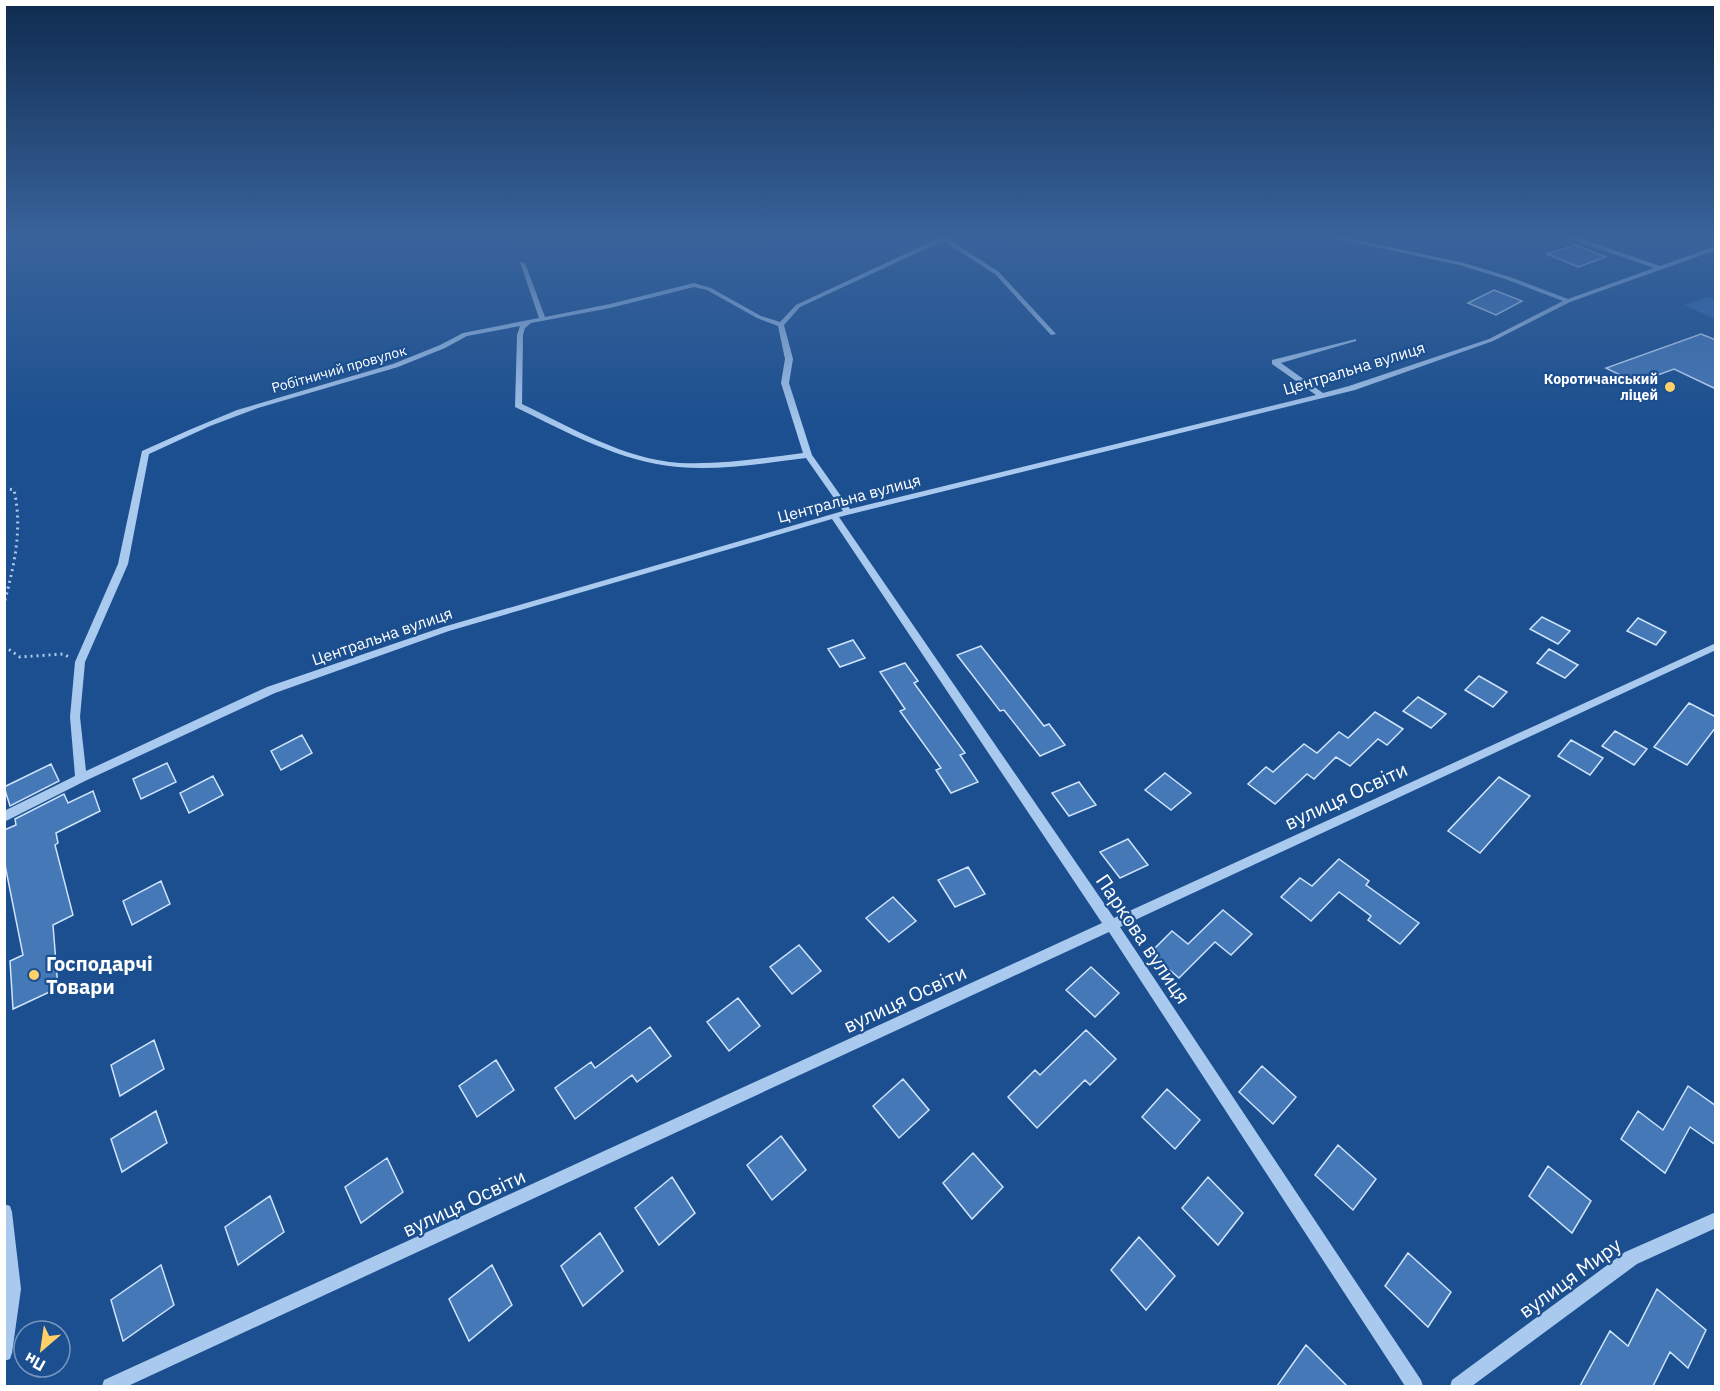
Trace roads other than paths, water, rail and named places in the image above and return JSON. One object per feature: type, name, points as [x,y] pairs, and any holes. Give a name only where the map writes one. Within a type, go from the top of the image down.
[{"type":"street","points":[[536,301],[543,318]]},
{"type":"street","name":"Робітничий провулок","points":[[81,778],[75,717],[80,662],[123,564],[145,453],[208,424],[270,401],[410,361],[448,345],[465,334],[628,301]]},
{"type":"street","name":"Робітничий провулок","points":[[730,301],[759,317],[781,325]]},
{"type":"street","points":[[809,301],[798,306],[781,325],[789,359],[785,383],[808,455],[849,512]]},
{"type":"street","points":[[1023,301],[1053,334]]},
{"type":"street","name":"Центральна вулиця","points":[[4,817],[81,778],[282,686],[446,629],[849,512],[1323,396],[1491,340],[1568,301]]},
{"type":"street","points":[[531,320],[522,327],[520,335],[518,405],[586,437],[640,457],[678,465],[710,465],[808,455]]},
{"type":"street","points":[[1323,396],[1275,362],[1354,339]]},
{"type":"street","name":"Паркова вулиця","points":[[834,516],[1112,926],[1415,1386]]},
{"type":"street","name":"вулиця Освіти","points":[[110,1386],[1716,646]]},
{"type":"street","points":[[4,1212],[13,1289],[4,1353]]},
{"type":"street","name":"вулиця Миру","points":[[1458,1386],[1631,1258],[1716,1220]]},
{"type":"place","name":"Коротичанський ліцей","points":[[1670,387]]},
{"type":"place","name":"Господарчі Товари","points":[[34,975]]}]
